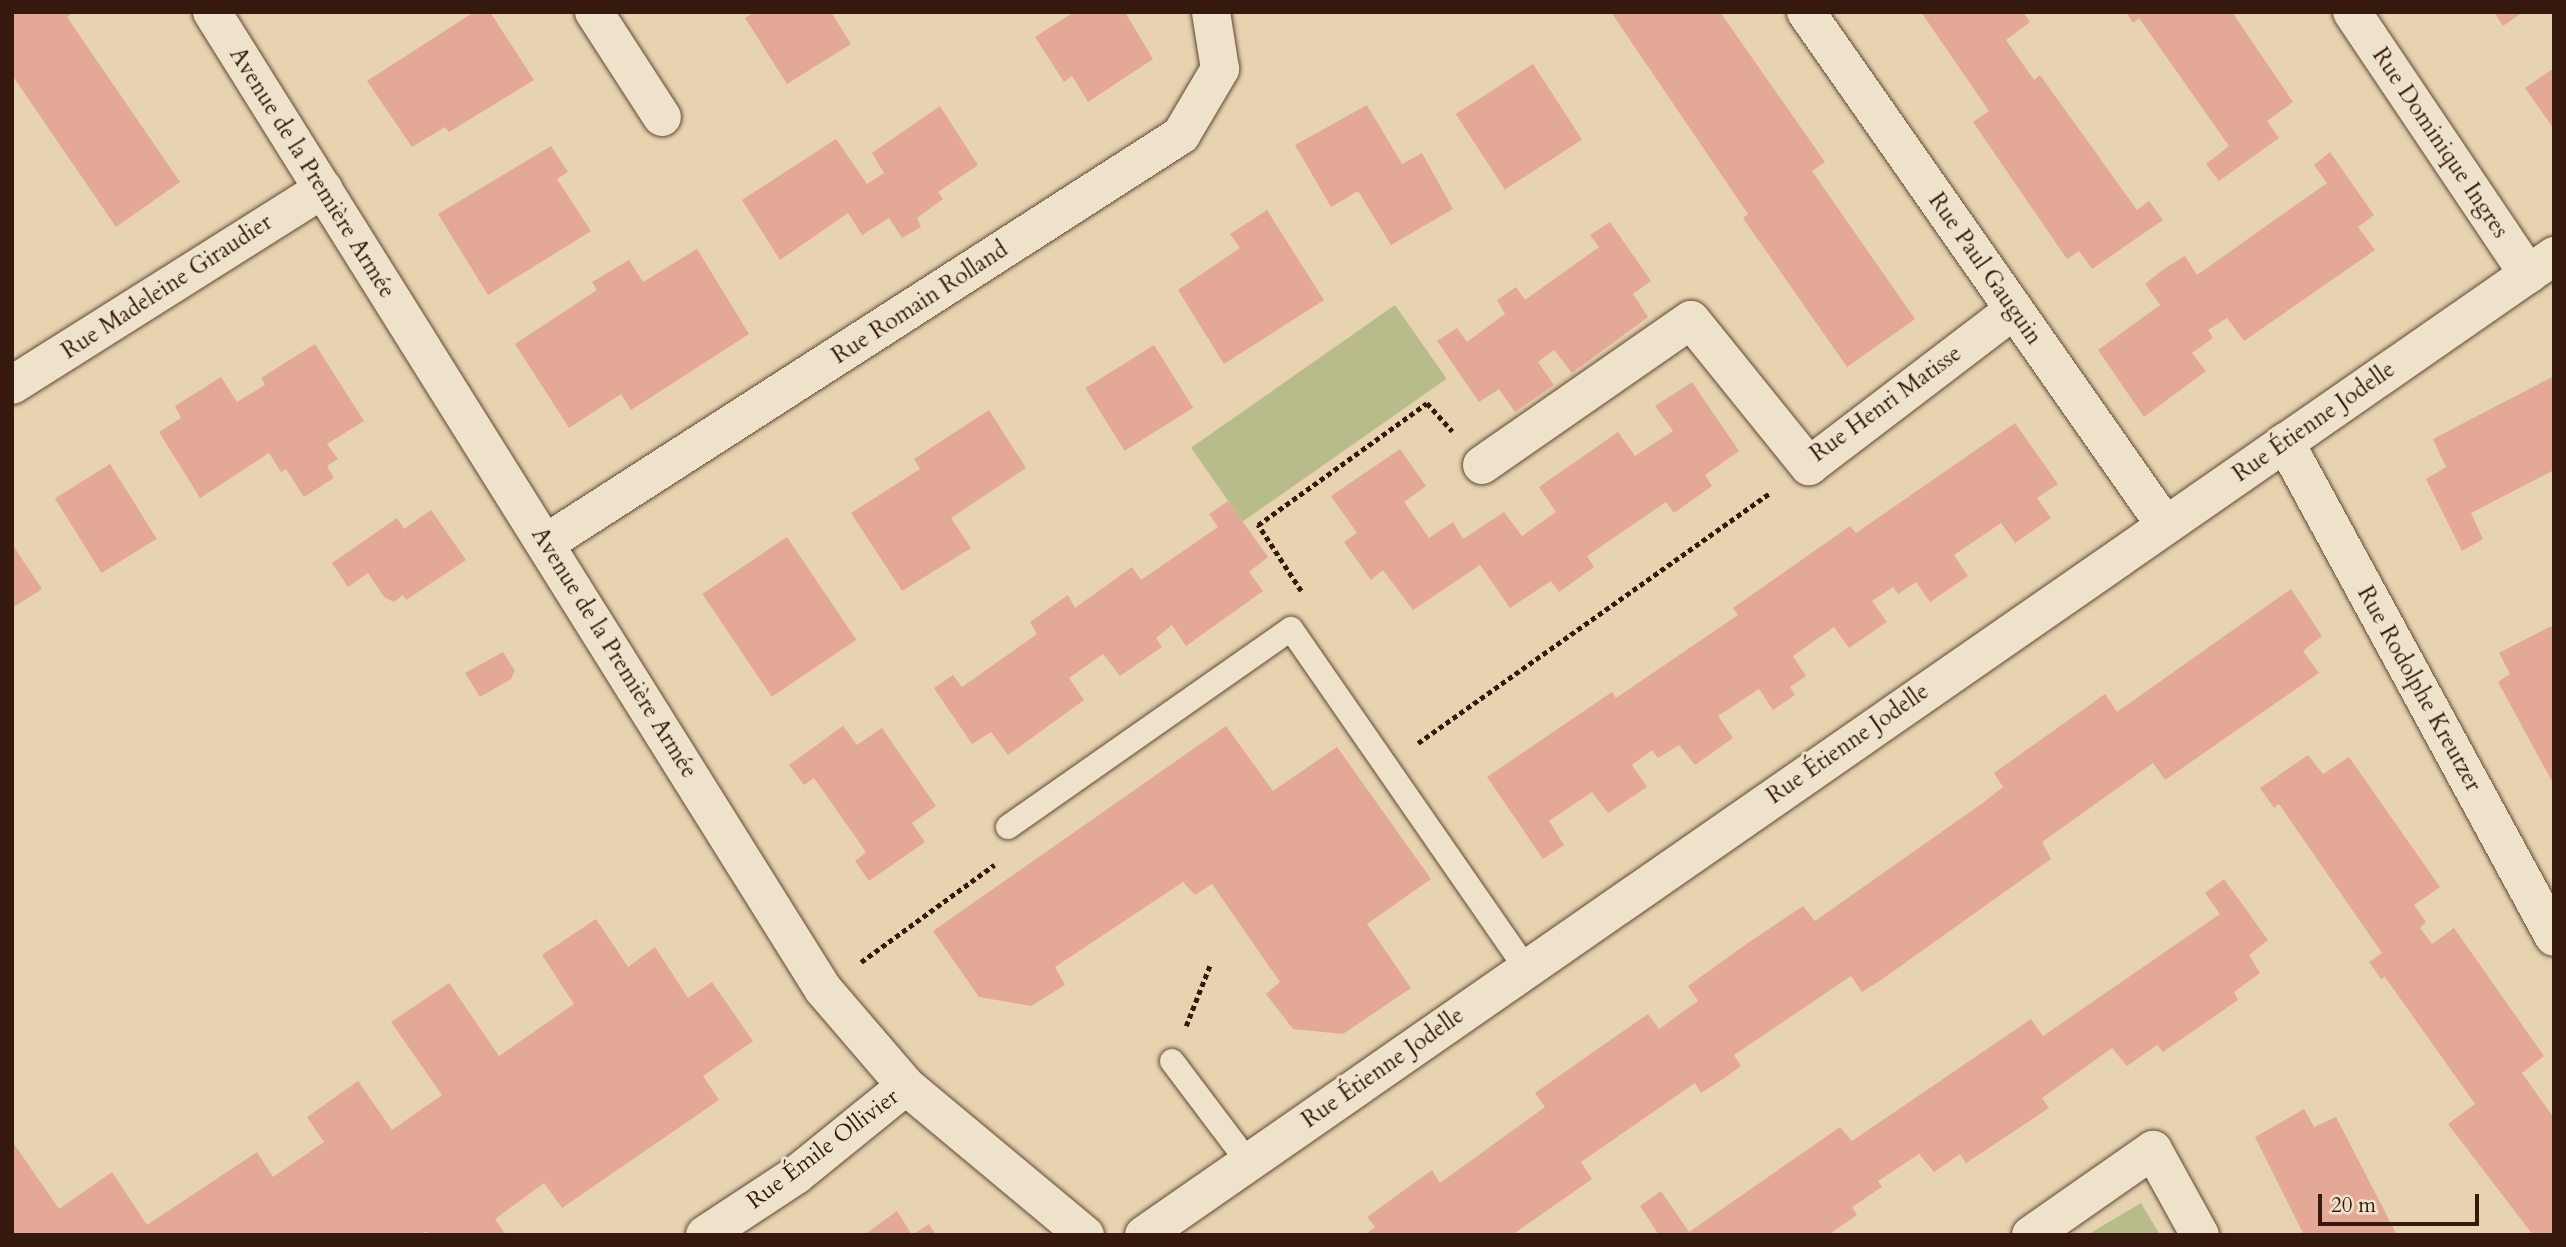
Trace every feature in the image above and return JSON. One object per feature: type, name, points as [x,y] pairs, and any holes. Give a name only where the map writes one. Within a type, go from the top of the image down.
[{"type":"street","name":"Avenue de la Première Armée","points":[[212,12],[547,543],[823,989],[906,1086],[1085,1235]]},
{"type":"street","points":[[594,12],[662,117]]},
{"type":"street","name":"Rue Romain Rolland","points":[[547,543],[1181,135],[1220,69],[1211,12]]},
{"type":"street","name":"Rue Paul Gauguin","points":[[1806,12],[2165,525]]},
{"type":"street","name":"Rue Dominique Ingres","points":[[2352,12],[2541,265]]},
{"type":"street","name":"Rue Madeleine Giraudier","points":[[12,385],[323,189]]},
{"type":"street","name":"Rue Étienne Jodelle","points":[[1144,1235],[1525,967],[2541,265]]},
{"type":"street","name":"Rue Henri Matisse","points":[[1482,466],[1691,320],[1809,466],[2014,310]]},
{"type":"street","name":"Rue Rodolphe Kreutzer","points":[[2285,442],[2554,937]]},
{"type":"street","name":"Rue Émile Ollivier","points":[[705,1235],[796,1175],[906,1086]]},
{"type":"street","points":[[2031,1235],[2154,1150],[2200,1235]]},
{"type":"lane","points":[[1008,827],[1291,629],[1525,967]]},
{"type":"lane","points":[[1172,1061],[1249,1163]]},
{"type":"path","points":[[1291,629],[1306,597],[1258,525],[1427,403],[1482,466]]},
{"type":"path","points":[[1385,766],[1809,466]]},
{"type":"path","points":[[823,989],[993,870],[1008,827]]},
{"type":"path","points":[[1172,1061],[1210,965]]},
{"type":"green space","points":[[1395,305],[1447,379],[1243,522],[1191,448]]},
{"type":"green space","points":[[2141,1203],[2160,1235],[2087,1235]]},
{"type":"building","points":[[12,12],[74,12],[67,17],[180,182],[116,227],[12,75]]},
{"type":"building","points":[[474,12],[490,12],[534,80],[449,132],[445,127],[412,147],[367,81]]},
{"type":"building","points":[[755,12],[831,12],[851,44],[787,84],[745,18]]},
{"type":"building","points":[[1074,12],[1125,12],[1153,59],[1088,102],[1072,76],[1064,82],[1035,37]]},
{"type":"building","points":[[1611,12],[1720,12],[1825,162],[1812,171],[1915,319],[1847,367],[1743,218],[1748,214]]},
{"type":"building","points":[[1921,12],[2023,12],[2030,22],[2006,40],[2034,80],[2040,75],[2137,210],[2149,201],[2163,220],[2092,269],[2079,251],[2067,259],[1973,122],[1989,111]]},
{"type":"building","points":[[2126,12],[2232,12],[2293,102],[2267,121],[2279,138],[2219,181],[2206,164],[2229,146],[2139,18],[2133,23]]},
{"type":"building","points":[[2494,12],[2523,12],[2503,26]]},
{"type":"building","points":[[1533,64],[1582,139],[1505,190],[1456,114]]},
{"type":"building","points":[[2554,68],[2554,129],[2525,88]]},
{"type":"building","points":[[1367,105],[1402,164],[1422,153],[1453,209],[1391,245],[1358,191],[1331,207],[1295,145]]},
{"type":"building","points":[[940,106],[978,165],[938,192],[943,199],[917,218],[921,227],[902,238],[889,218],[862,235],[848,213],[780,260],[742,200],[836,139],[867,184],[884,173],[872,153]]},
{"type":"building","points":[[551,146],[568,172],[557,179],[591,231],[488,295],[438,214]]},
{"type":"building","points":[[2330,152],[2374,215],[2358,227],[2375,250],[2244,341],[2227,318],[2208,330],[2213,338],[2192,353],[2206,371],[2144,417],[2098,350],[2160,305],[2145,284],[2165,268],[2185,256],[2197,275],[2327,183],[2314,165]]},
{"type":"building","points":[[1267,210],[1324,300],[1224,364],[1178,290],[1240,248],[1230,234]]},
{"type":"building","points":[[1610,222],[1651,281],[1633,294],[1648,317],[1572,373],[1554,350],[1538,362],[1554,385],[1515,412],[1499,389],[1479,402],[1437,341],[1457,328],[1467,342],[1505,314],[1497,300],[1516,287],[1525,300],[1599,247],[1590,235]]},
{"type":"building","points":[[697,249],[749,334],[631,410],[621,394],[569,428],[515,344],[597,290],[592,282],[629,260],[643,282]]},
{"type":"building","points":[[315,344],[364,421],[327,444],[338,459],[327,466],[334,478],[304,497],[286,469],[281,472],[269,453],[200,498],[159,432],[181,418],[175,406],[221,377],[237,402],[265,385],[261,378]]},
{"type":"building","points":[[1154,345],[1193,408],[1125,451],[1085,388]]},
{"type":"building","points":[[2554,376],[2554,470],[2471,513],[2483,539],[2462,551],[2426,479],[2446,467],[2433,439]]},
{"type":"building","points":[[1692,382],[1739,451],[1705,475],[1712,486],[1674,513],[1666,502],[1587,556],[1594,567],[1559,592],[1551,581],[1510,608],[1480,565],[1413,610],[1383,570],[1371,580],[1344,542],[1357,533],[1331,496],[1400,449],[1426,486],[1404,502],[1429,538],[1453,522],[1463,539],[1504,512],[1522,536],[1556,512],[1539,487],[1618,432],[1635,456],[1673,431],[1655,406]]},
{"type":"building","points":[[989,410],[1026,468],[951,518],[971,548],[902,591],[851,513],[920,469],[914,459]]},
{"type":"building","points":[[2015,423],[2058,484],[2037,498],[2051,518],[2015,543],[2001,523],[1954,555],[1968,576],[1930,602],[1916,582],[1898,594],[1893,587],[1872,601],[1887,622],[1849,648],[1834,627],[1793,656],[1806,676],[1790,687],[1795,695],[1773,710],[1759,689],[1718,716],[1733,738],[1695,765],[1679,745],[1658,758],[1652,750],[1632,765],[1647,787],[1608,813],[1592,792],[1549,821],[1564,845],[1543,859],[1487,777],[1612,692],[1616,698],[1738,615],[1733,608],[1850,526],[1856,533]]},
{"type":"building","points":[[110,464],[157,539],[102,573],[55,498]]},
{"type":"building","points":[[1228,501],[1268,557],[1249,572],[1263,591],[1186,646],[1172,625],[1156,638],[1162,647],[1120,676],[1103,654],[1069,678],[1084,700],[1008,755],[991,732],[972,744],[934,688],[953,675],[962,687],[1037,634],[1030,622],[1068,595],[1075,608],[1132,567],[1141,580],[1218,527],[1209,514]]},
{"type":"building","points":[[431,510],[466,560],[406,600],[403,595],[394,602],[384,597],[368,573],[348,587],[332,563],[397,518],[404,529]]},
{"type":"building","points":[[787,537],[856,640],[772,697],[702,594]]},
{"type":"building","points":[[12,544],[42,589],[12,608]]},
{"type":"building","points":[[2291,589],[2322,636],[2303,651],[2319,673],[2165,780],[2153,763],[2042,842],[2051,859],[1881,980],[1862,992],[1851,976],[1734,1055],[1741,1066],[1723,1079],[1701,1093],[1695,1083],[1581,1162],[1592,1179],[1512,1235],[1364,1235],[1375,1227],[1367,1217],[1432,1170],[1440,1183],[1545,1107],[1535,1093],[1596,1050],[1648,1014],[1659,1029],[1698,1001],[1688,986],[1745,945],[1803,906],[1815,921],[1984,802],[2003,787],[1994,773],[2105,694],[2117,712]]},
{"type":"building","points":[[2551,626],[2554,631],[2554,785],[2498,682],[2510,674],[2499,653]]},
{"type":"building","points":[[503,652],[515,671],[511,679],[480,697],[465,673]]},
{"type":"building","points":[[843,726],[857,745],[882,728],[936,806],[912,823],[925,842],[869,881],[855,861],[866,852],[814,778],[804,785],[789,765]]},
{"type":"building","points":[[1226,726],[1273,791],[1337,747],[1431,879],[1367,924],[1411,988],[1343,1034],[1293,1029],[1266,994],[1280,982],[1212,884],[1195,895],[1183,882],[1055,967],[1065,985],[1031,1006],[979,997],[933,931]]},
{"type":"building","points":[[2308,755],[2323,774],[2349,757],[2440,887],[2414,905],[2426,922],[2420,928],[2432,944],[2454,928],[2544,1056],[2522,1073],[2554,1118],[2554,1235],[2533,1235],[2448,1124],[2475,1104],[2385,977],[2381,979],[2369,962],[2382,953],[2279,804],[2274,808],[2260,788]]},
{"type":"building","points":[[2224,879],[2268,940],[2249,955],[2260,973],[2234,992],[2238,1000],[2163,1052],[2157,1045],[2127,1066],[2112,1048],[2042,1098],[2049,1108],[1966,1163],[1960,1154],[1934,1172],[1919,1154],[1878,1181],[1882,1187],[1852,1207],[1857,1215],[1828,1235],[1659,1235],[1640,1206],[1661,1191],[1689,1232],[1840,1127],[1852,1141],[2031,1019],[2043,1036],[2220,914],[2205,893]]},
{"type":"building","points":[[596,919],[628,967],[655,947],[688,998],[712,982],[753,1041],[703,1076],[719,1100],[562,1208],[544,1183],[495,1219],[506,1235],[429,1235],[426,1231],[421,1235],[12,1235],[12,1141],[59,1209],[112,1172],[147,1225],[257,1152],[273,1177],[324,1142],[307,1117],[358,1081],[392,1130],[442,1095],[391,1022],[449,983],[499,1056],[574,1004],[542,955]]},
{"type":"building","points":[[2304,1109],[2314,1127],[2336,1117],[2397,1235],[2304,1235],[2255,1137]]},
{"type":"building","points":[[897,1211],[912,1235],[864,1235]]},
{"type":"building","points":[[929,1224],[936,1235],[912,1235]]}]
